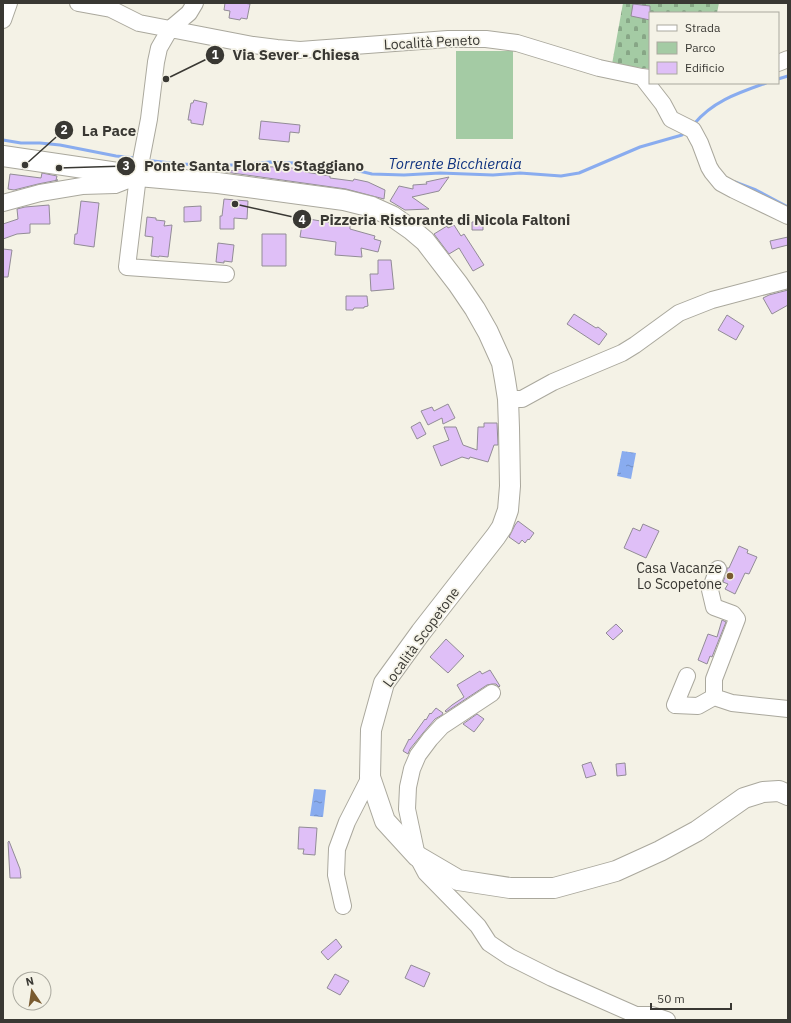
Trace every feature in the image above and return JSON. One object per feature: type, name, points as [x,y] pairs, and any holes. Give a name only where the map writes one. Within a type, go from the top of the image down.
[{"type":"main road","name":"Località Scopetone","points":[[3,156],[140,165],[218,183],[344,200],[372,207],[392,216],[425,241],[475,309],[488,332],[502,363],[506,380],[508,399],[510,486],[508,510],[502,527],[496,536],[421,632],[384,683],[370,730],[370,777],[385,821],[417,856],[458,880],[510,888],[554,888],[616,871],[660,851],[697,831],[744,798],[763,792],[779,791],[788,795]]},
{"type":"street","points":[[3,20],[9,3]]},
{"type":"street","name":"Località Peneto","points":[[78,3],[111,9],[139,23],[253,45],[300,50],[448,39],[486,39],[517,43],[599,68],[646,78]]},
{"type":"street","points":[[195,3],[189,13],[170,29],[159,48],[149,118],[140,165],[127,267],[226,274]]},
{"type":"street","points":[[139,23],[148,35],[156,62]]},
{"type":"street","points":[[650,84],[664,104],[671,119],[693,130],[700,142],[709,167],[721,182],[734,190],[788,216]]},
{"type":"street","points":[[3,203],[40,193],[82,186],[115,185],[140,165]]},
{"type":"street","points":[[508,399],[522,399],[554,382],[622,353],[679,313],[712,300],[788,280]]},
{"type":"street","points":[[714,697],[714,679],[737,619],[733,614],[714,607],[710,590],[718,569]]},
{"type":"street","points":[[687,676],[674,705],[698,706],[714,697],[732,703],[788,708]]},
{"type":"street","points":[[492,693],[442,726],[418,755],[412,769],[408,787],[407,809],[417,856],[426,873],[478,926],[489,943],[510,957],[552,978],[636,1015],[652,1015],[667,1020]]},
{"type":"street","points":[[343,906],[336,875],[337,849],[347,822],[370,777]]},
{"type":"green space","points":[[623,3],[719,3],[717,12],[649,12],[649,69],[612,64]]},
{"type":"green space","points":[[456,51],[513,51],[513,139],[456,139]]},
{"type":"water","points":[[622,451],[636,453],[631,479],[617,476]]},
{"type":"water","points":[[314,789],[326,790],[323,817],[310,816]]},
{"type":"building","points":[[225,3],[250,4],[247,19],[241,18],[240,20],[229,18],[230,11],[224,10]]},
{"type":"building","points":[[633,4],[650,6],[649,20],[631,16]]},
{"type":"building","points":[[194,100],[207,103],[203,125],[191,123],[191,120],[188,120],[191,103],[193,103]]},
{"type":"building","points":[[261,121],[300,125],[299,133],[290,132],[289,142],[259,139]]},
{"type":"building","points":[[257,166],[305,170],[305,172],[330,176],[330,178],[353,181],[354,179],[368,182],[385,190],[384,199],[346,189],[225,172]]},
{"type":"building","points":[[42,173],[57,176],[56,180],[58,180],[14,190],[8,189],[10,174],[41,178]]},
{"type":"building","points":[[449,177],[439,191],[412,197],[429,209],[405,210],[390,201],[399,186],[413,189],[413,185],[427,184],[426,182]]},
{"type":"building","points":[[224,199],[248,201],[247,219],[234,218],[234,229],[220,229],[220,216],[222,216]]},
{"type":"building","points":[[81,201],[99,203],[94,247],[74,244],[75,234],[77,234]]},
{"type":"building","points":[[49,205],[50,224],[30,224],[30,233],[17,234],[3,239],[3,224],[18,219],[17,209]]},
{"type":"building","points":[[201,206],[201,221],[184,222],[184,207]]},
{"type":"building","points":[[147,217],[165,221],[164,226],[172,225],[168,257],[151,256],[153,237],[145,236]]},
{"type":"building","points":[[303,218],[350,226],[350,229],[375,236],[374,239],[381,241],[378,252],[361,248],[362,257],[335,255],[336,242],[300,237]]},
{"type":"building","points":[[483,221],[483,230],[472,230],[472,222]]},
{"type":"building","points":[[454,225],[461,236],[464,234],[484,265],[473,271],[459,248],[449,254],[434,234],[447,226],[448,228]]},
{"type":"building","points":[[262,234],[286,234],[286,266],[262,266]]},
{"type":"building","points":[[788,237],[788,245],[772,249],[770,241]]},
{"type":"building","points":[[218,243],[234,245],[232,262],[216,262]]},
{"type":"building","points":[[3,249],[12,250],[8,277],[3,277]]},
{"type":"building","points":[[378,260],[391,260],[394,289],[371,291],[370,274],[378,274]]},
{"type":"building","points":[[788,290],[788,305],[772,314],[763,298]]},
{"type":"building","points":[[346,296],[367,296],[368,306],[364,308],[354,308],[353,310],[346,310]]},
{"type":"building","points":[[574,314],[596,328],[598,327],[607,334],[599,345],[567,324]]},
{"type":"building","points":[[727,315],[744,326],[736,340],[718,330]]},
{"type":"building","points":[[448,404],[455,418],[443,424],[442,418],[428,425],[421,411],[432,407],[434,411]]},
{"type":"building","points":[[420,422],[426,434],[417,439],[411,427]]},
{"type":"building","points":[[484,423],[497,423],[498,445],[494,445],[488,462],[470,457],[469,459],[462,457],[441,466],[433,446],[449,440],[444,427],[456,427],[463,445],[477,450],[478,427],[484,427]]},
{"type":"building","points":[[518,521],[534,533],[525,543],[522,540],[519,544],[509,537]]},
{"type":"building","points":[[643,524],[659,531],[646,558],[624,548],[633,528],[640,531]]},
{"type":"building","points":[[739,546],[748,550],[747,553],[757,557],[749,574],[745,573],[735,594],[725,589],[728,584],[723,582],[727,568],[729,568]]},
{"type":"building","points":[[722,620],[726,622],[712,657],[710,656],[707,664],[698,660],[708,634],[717,637]]},
{"type":"building","points":[[616,624],[623,631],[613,640],[606,633]]},
{"type":"building","points":[[446,639],[464,656],[448,673],[430,657]]},
{"type":"building","points":[[490,670],[500,686],[499,687],[496,684],[487,685],[446,712],[445,711],[464,697],[457,685],[480,671],[482,674]]},
{"type":"building","points":[[436,708],[443,713],[442,715],[435,719],[410,749],[408,754],[403,751],[409,739],[410,740],[425,719],[426,720],[430,713],[431,714]]},
{"type":"building","points":[[477,714],[484,719],[474,732],[463,724]]},
{"type":"building","points":[[591,762],[596,775],[586,778],[582,765]]},
{"type":"building","points":[[625,763],[626,775],[617,776],[616,764]]},
{"type":"building","points":[[299,827],[317,828],[315,855],[303,854],[304,849],[298,849]]},
{"type":"building","points":[[9,841],[20,869],[21,878],[10,878]]},
{"type":"building","points":[[336,939],[342,947],[328,960],[321,952]]},
{"type":"building","points":[[411,965],[430,973],[424,987],[405,978]]},
{"type":"building","points":[[335,974],[349,981],[340,995],[327,988]]},
{"type":"waterway","name":"Torrente Bicchieraia","points":[[779,79],[788,76]]},
{"type":"waterway","name":"Torrente Bicchieraia","points":[[694,124],[709,109],[736,94],[763,84]]},
{"type":"waterway","name":"Torrente Bicchieraia","points":[[145,160],[179,164],[210,165],[239,165],[270,162],[295,163],[346,168],[372,174],[404,175],[440,173],[493,175],[520,173],[561,176],[579,173],[640,147],[682,135],[685,132]]},
{"type":"waterway","name":"Torrente Bicchieraia","points":[[3,140],[21,143],[60,145],[116,156],[136,158]]},
{"type":"waterway","points":[[735,182],[756,190],[788,207]]},
{"type":"place","name":"Via Sever - Chiesa","points":[[166,79]]},
{"type":"place","name":"La Pace","points":[[25,165]]},
{"type":"place","name":"Ponte Santa Flora Vs Staggiano","points":[[59,168]]},
{"type":"place","name":"Pizzeria Ristorante di Nicola Faltoni","points":[[235,204]]},
{"type":"place","name":"Casa Vacanze Lo Scopetone","points":[[730,576]]}]
